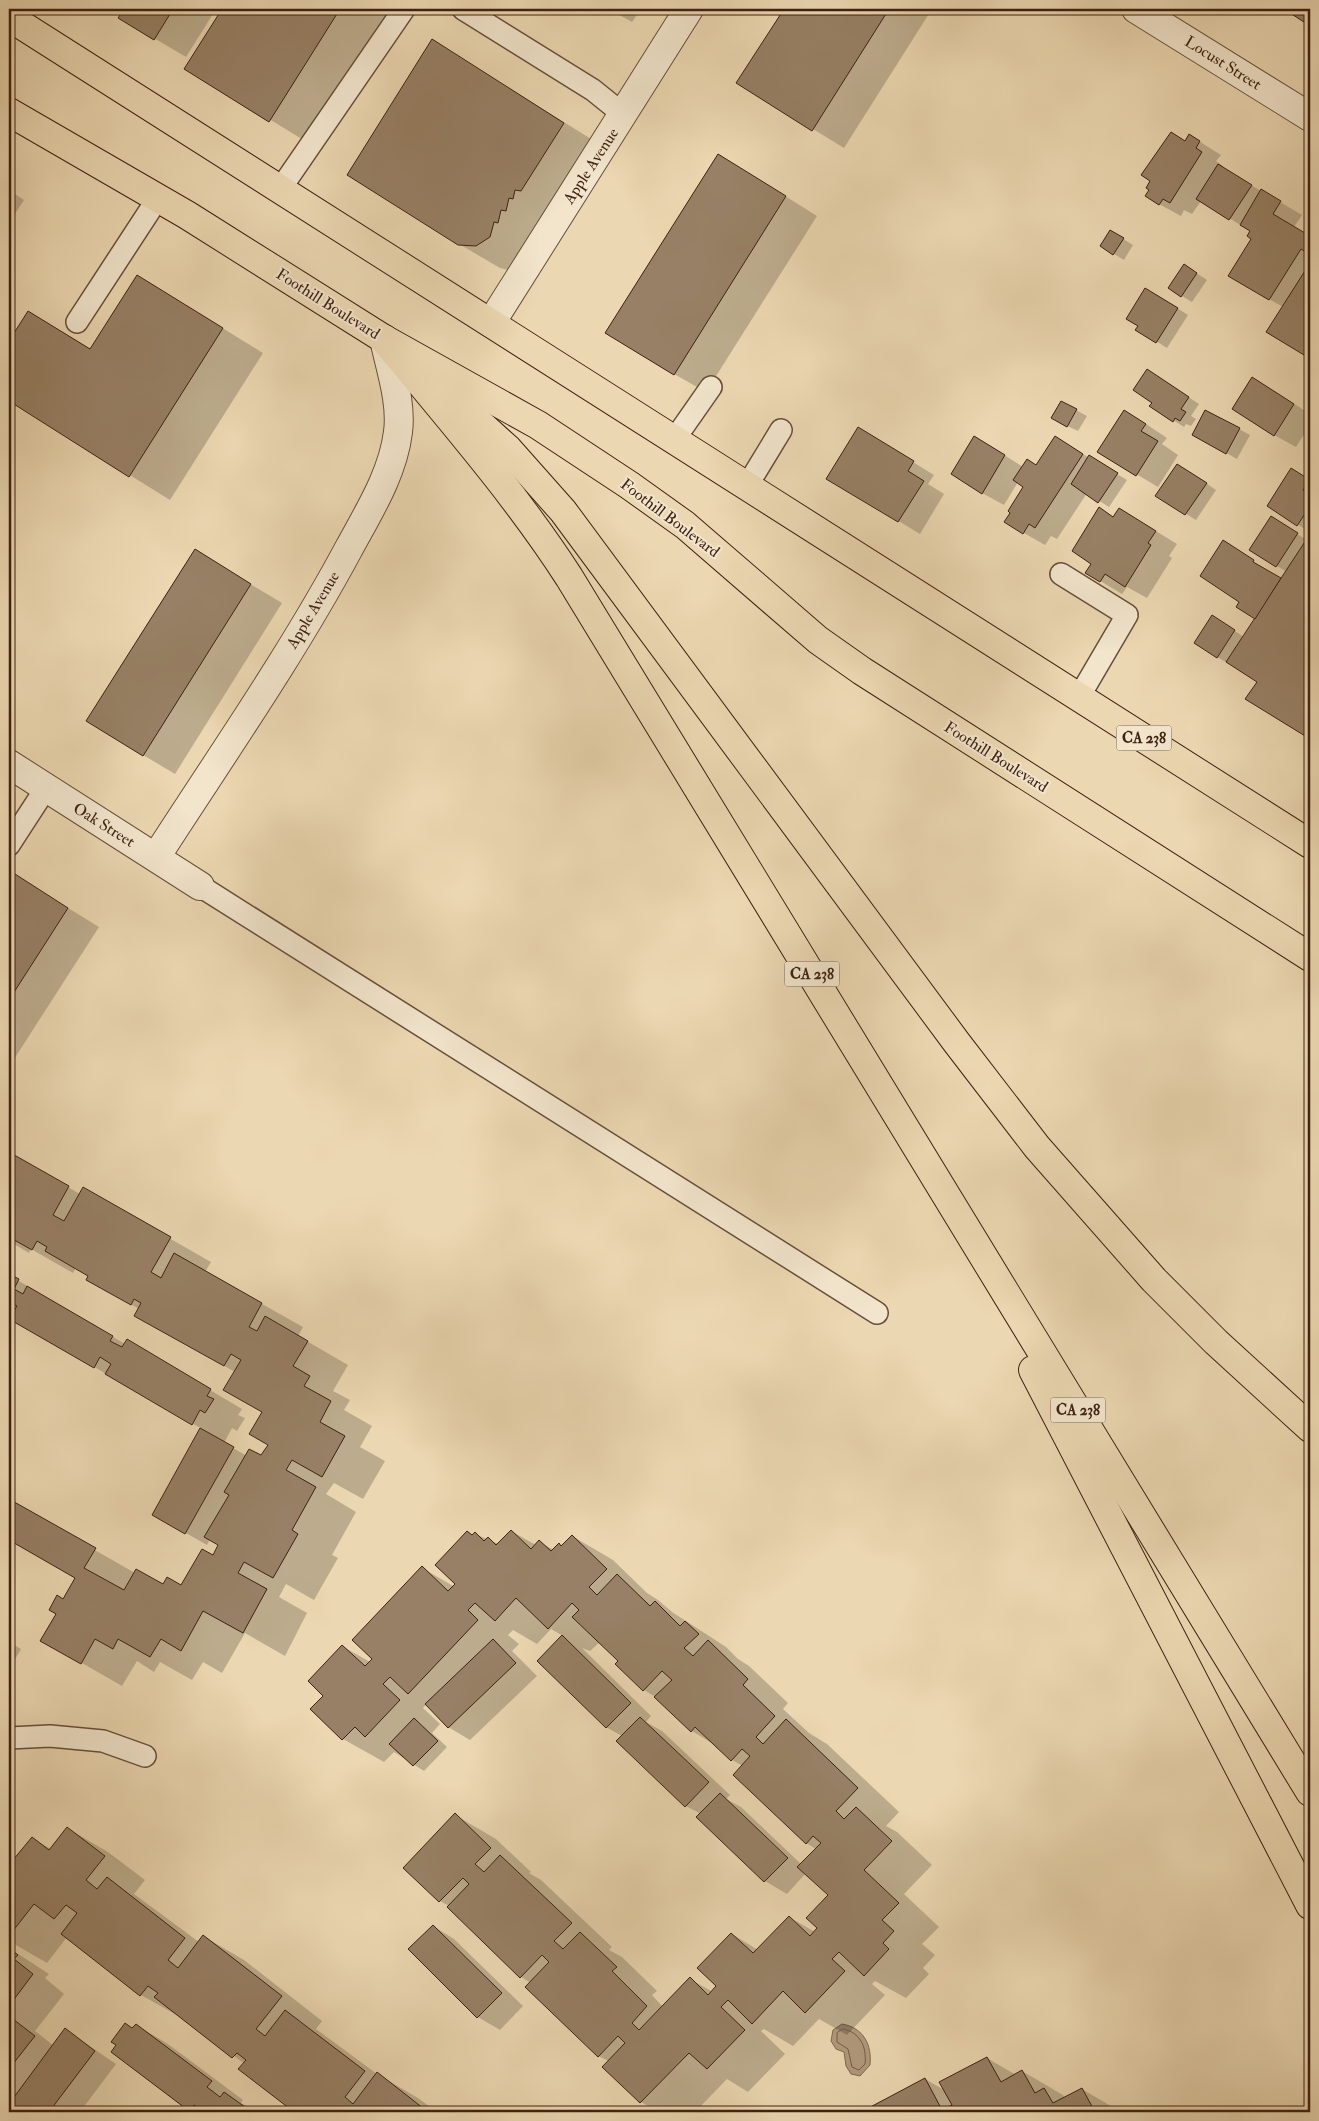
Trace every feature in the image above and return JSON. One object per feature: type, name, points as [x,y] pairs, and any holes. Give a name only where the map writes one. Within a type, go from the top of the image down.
[{"type":"main road","points":[[9,17],[281,188],[747,486]]},
{"type":"main road","name":"Foothill Boulevard","points":[[9,112],[158,198],[384,339],[538,426],[629,485],[685,525],[818,640],[862,671],[1310,957]]},
{"type":"main road","points":[[384,339],[501,443],[563,511],[956,1043],[1065,1180],[1185,1311],[1310,1428]]},
{"type":"main road","name":"CA 238","points":[[384,339],[497,476],[548,544],[846,1029],[1310,1792]]},
{"type":"main road","name":"CA 238","points":[[747,486],[1310,844]]},
{"type":"main road","points":[[846,1029],[992,1290],[1310,1905]]},
{"type":"street","name":"Apple Avenue","points":[[491,323],[624,115],[689,9]]},
{"type":"street","name":"Locust Street","points":[[1136,9],[1310,117]]},
{"type":"street","name":"Apple Avenue","points":[[156,857],[304,627],[364,521],[387,474],[399,430],[398,408],[384,339]]},
{"type":"street","name":"Oak Street","points":[[9,764],[200,886]]},
{"type":"lane","points":[[281,188],[404,9]]},
{"type":"lane","points":[[463,9],[593,90],[624,115]]},
{"type":"lane","points":[[77,322],[158,198]]},
{"type":"lane","points":[[674,440],[711,387]]},
{"type":"lane","points":[[747,486],[781,430]]},
{"type":"lane","points":[[1061,574],[1127,615],[1079,697]]},
{"type":"lane","points":[[9,845],[46,788]]},
{"type":"lane","points":[[200,886],[877,1313]]},
{"type":"lane","points":[[9,1738],[50,1736],[103,1741],[145,1756]]},
{"type":"water","points":[[842,2024],[856,2029],[868,2044],[870,2065],[860,2076],[851,2074],[846,2066],[844,2052],[836,2049],[831,2041],[833,2030]]},
{"type":"building","points":[[124,9],[173,9],[154,40],[118,18]]},
{"type":"building","points":[[222,9],[340,9],[269,122],[184,69]]},
{"type":"building","points":[[784,9],[889,9],[812,131],[736,83]]},
{"type":"building","points":[[1284,9],[1310,9],[1310,26]]},
{"type":"building","points":[[432,39],[564,123],[521,191],[515,190],[513,199],[509,198],[506,211],[501,210],[498,223],[494,222],[490,237],[476,246],[458,245],[347,175]]},
{"type":"building","points":[[1171,132],[1185,141],[1189,134],[1200,141],[1196,148],[1202,152],[1170,203],[1163,199],[1159,205],[1145,196],[1149,190],[1146,188],[1150,181],[1141,175]]},
{"type":"building","points":[[718,154],[786,196],[674,375],[605,333]]},
{"type":"building","points":[[1218,164],[1252,185],[1229,220],[1196,199]]},
{"type":"building","points":[[1261,189],[1281,201],[1273,214],[1310,236],[1310,245],[1306,252],[1301,249],[1269,300],[1228,276],[1251,239],[1247,236],[1250,231],[1240,225]]},
{"type":"building","points":[[1110,230],[1124,238],[1113,255],[1100,246]]},
{"type":"building","points":[[1310,263],[1310,346],[1304,355],[1266,332]]},
{"type":"building","points":[[1184,264],[1197,273],[1181,297],[1168,288]]},
{"type":"building","points":[[137,275],[223,328],[129,477],[9,401],[9,341],[28,311],[90,349]]},
{"type":"building","points":[[1145,288],[1178,308],[1156,343],[1135,330],[1138,326],[1126,319]]},
{"type":"building","points":[[1147,369],[1189,397],[1181,409],[1186,412],[1180,421],[1175,418],[1173,422],[1149,406],[1152,403],[1133,390]]},
{"type":"building","points":[[1252,377],[1294,404],[1274,436],[1232,409]]},
{"type":"building","points":[[1061,401],[1077,409],[1067,427],[1051,418]]},
{"type":"building","points":[[1124,410],[1146,424],[1141,431],[1158,441],[1136,476],[1097,452]]},
{"type":"building","points":[[1205,410],[1240,428],[1226,454],[1192,435]]},
{"type":"building","points":[[858,427],[914,461],[908,471],[924,481],[898,522],[826,479]]},
{"type":"building","points":[[974,436],[1005,455],[982,494],[951,474]]},
{"type":"building","points":[[1055,436],[1083,454],[1035,528],[1029,524],[1023,534],[1004,522],[1010,513],[1008,511],[1023,487],[1013,480],[1027,459],[1036,465]]},
{"type":"building","points":[[1089,455],[1118,473],[1098,503],[1071,484]]},
{"type":"building","points":[[1177,464],[1207,483],[1185,515],[1155,496]]},
{"type":"building","points":[[1291,468],[1310,480],[1303,490],[1310,494],[1310,506],[1297,526],[1267,506]]},
{"type":"building","points":[[1099,507],[1113,517],[1119,508],[1156,531],[1148,543],[1151,545],[1125,587],[1105,574],[1100,582],[1085,573],[1091,564],[1072,551]]},
{"type":"building","points":[[1271,516],[1298,533],[1276,567],[1249,550]]},
{"type":"building","points":[[1310,534],[1310,739],[1245,699],[1257,682],[1226,662]]},
{"type":"building","points":[[1223,540],[1254,560],[1253,562],[1281,578],[1255,619],[1236,607],[1239,602],[1200,576]]},
{"type":"building","points":[[195,549],[251,584],[143,756],[86,721]]},
{"type":"building","points":[[1212,615],[1235,630],[1217,658],[1194,643]]},
{"type":"building","points":[[15,874],[68,908],[9,1000],[9,885]]},
{"type":"building","points":[[9,1152],[69,1186],[53,1215],[64,1221],[83,1187],[171,1237],[151,1272],[161,1278],[174,1253],[262,1303],[249,1327],[257,1331],[265,1316],[308,1341],[293,1366],[310,1376],[304,1386],[331,1401],[320,1422],[345,1436],[322,1477],[292,1460],[286,1470],[316,1487],[292,1530],[298,1534],[273,1578],[244,1562],[238,1573],[267,1589],[243,1633],[203,1611],[181,1651],[161,1639],[150,1657],[118,1639],[113,1649],[95,1639],[81,1664],[40,1641],[56,1614],[49,1610],[57,1595],[63,1599],[75,1578],[9,1540],[9,1499],[96,1548],[84,1568],[124,1590],[136,1569],[163,1584],[167,1577],[181,1585],[202,1549],[213,1555],[218,1545],[204,1537],[229,1495],[224,1492],[249,1449],[261,1455],[268,1445],[249,1434],[262,1412],[223,1390],[241,1360],[231,1354],[224,1366],[134,1316],[141,1303],[134,1299],[131,1305],[86,1280],[88,1276],[45,1251],[47,1247],[37,1241],[32,1250],[9,1237]]},
{"type":"building","points":[[9,1274],[19,1279],[14,1289],[23,1294],[27,1286],[113,1336],[110,1341],[122,1347],[127,1339],[211,1389],[207,1396],[214,1399],[205,1413],[200,1410],[192,1425],[105,1374],[111,1364],[100,1357],[94,1368],[9,1319],[17,1306],[9,1302]]},
{"type":"building","points":[[200,1428],[234,1447],[185,1534],[152,1515]]},
{"type":"building","points":[[511,1530],[531,1549],[539,1540],[551,1551],[559,1543],[561,1546],[572,1535],[607,1569],[589,1587],[597,1595],[617,1574],[650,1606],[655,1601],[680,1626],[685,1621],[699,1634],[684,1648],[693,1656],[708,1640],[748,1679],[743,1685],[775,1716],[756,1737],[763,1744],[786,1719],[858,1788],[836,1811],[844,1819],[856,1807],[892,1841],[864,1870],[899,1903],[882,1920],[894,1931],[883,1943],[889,1949],[864,1976],[839,1952],[832,1959],[845,1971],[805,2013],[783,1991],[752,2024],[728,2000],[721,2007],[745,2030],[707,2069],[689,2053],[640,2103],[602,2067],[625,2043],[618,2036],[598,2057],[525,1987],[549,1962],[542,1955],[520,1978],[447,1907],[469,1884],[463,1878],[439,1902],[403,1868],[455,1813],[491,1848],[475,1864],[484,1872],[500,1855],[572,1923],[554,1941],[563,1949],[580,1932],[617,1967],[612,1971],[647,2006],[632,2023],[639,2030],[690,1977],[708,1995],[716,1986],[697,1968],[731,1933],[753,1953],[789,1916],[810,1936],[817,1928],[806,1918],[828,1895],[797,1867],[821,1843],[813,1836],[806,1844],[733,1775],[750,1756],[742,1749],[731,1761],[695,1727],[691,1732],[654,1697],[672,1680],[662,1671],[643,1691],[615,1664],[618,1661],[572,1617],[579,1610],[572,1603],[548,1629],[516,1598],[495,1621],[475,1603],[468,1610],[478,1620],[408,1694],[390,1677],[383,1684],[400,1700],[365,1737],[355,1727],[342,1740],[310,1709],[323,1696],[308,1681],[342,1645],[365,1666],[372,1659],[352,1640],[422,1566],[448,1591],[455,1584],[435,1565],[467,1531],[472,1535],[475,1532],[484,1541],[488,1537],[496,1545]]},
{"type":"building","points":[[562,1635],[631,1703],[606,1728],[537,1661]]},
{"type":"building","points":[[493,1639],[516,1663],[448,1728],[425,1704]]},
{"type":"building","points":[[640,1717],[709,1782],[685,1807],[616,1741]]},
{"type":"building","points":[[414,1718],[438,1741],[413,1766],[389,1744]]},
{"type":"building","points":[[720,1793],[788,1858],[764,1882],[696,1817]]},
{"type":"building","points":[[67,1827],[105,1856],[86,1880],[97,1889],[107,1877],[185,1938],[168,1960],[178,1968],[203,1935],[282,1996],[256,2029],[265,2036],[285,2010],[365,2071],[345,2097],[353,2104],[377,2072],[428,2112],[294,2112],[238,2069],[246,2060],[237,2053],[232,2058],[154,1997],[158,1993],[148,1986],[140,1996],[61,1934],[77,1913],[66,1905],[54,1919],[34,1904],[9,1936],[9,1856],[13,1860],[32,1837],[49,1850]]},
{"type":"building","points":[[433,1925],[502,1993],[477,2018],[408,1949]]},
{"type":"building","points":[[9,1948],[18,1955],[14,1959],[33,1974],[9,2006]]},
{"type":"building","points":[[9,2016],[35,2036],[9,2069]]},
{"type":"building","points":[[125,2023],[132,2028],[136,2024],[212,2081],[207,2087],[220,2097],[224,2092],[252,2112],[204,2112],[194,2105],[189,2111],[111,2052],[116,2045],[111,2042]]},
{"type":"building","points":[[65,2028],[95,2051],[49,2112],[19,2112],[9,2104]]},
{"type":"building","points":[[987,2057],[1001,2082],[1022,2070],[1035,2093],[1044,2088],[1053,2103],[1082,2088],[1095,2112],[861,2112],[925,2078],[942,2110],[952,2105],[939,2082]]}]
